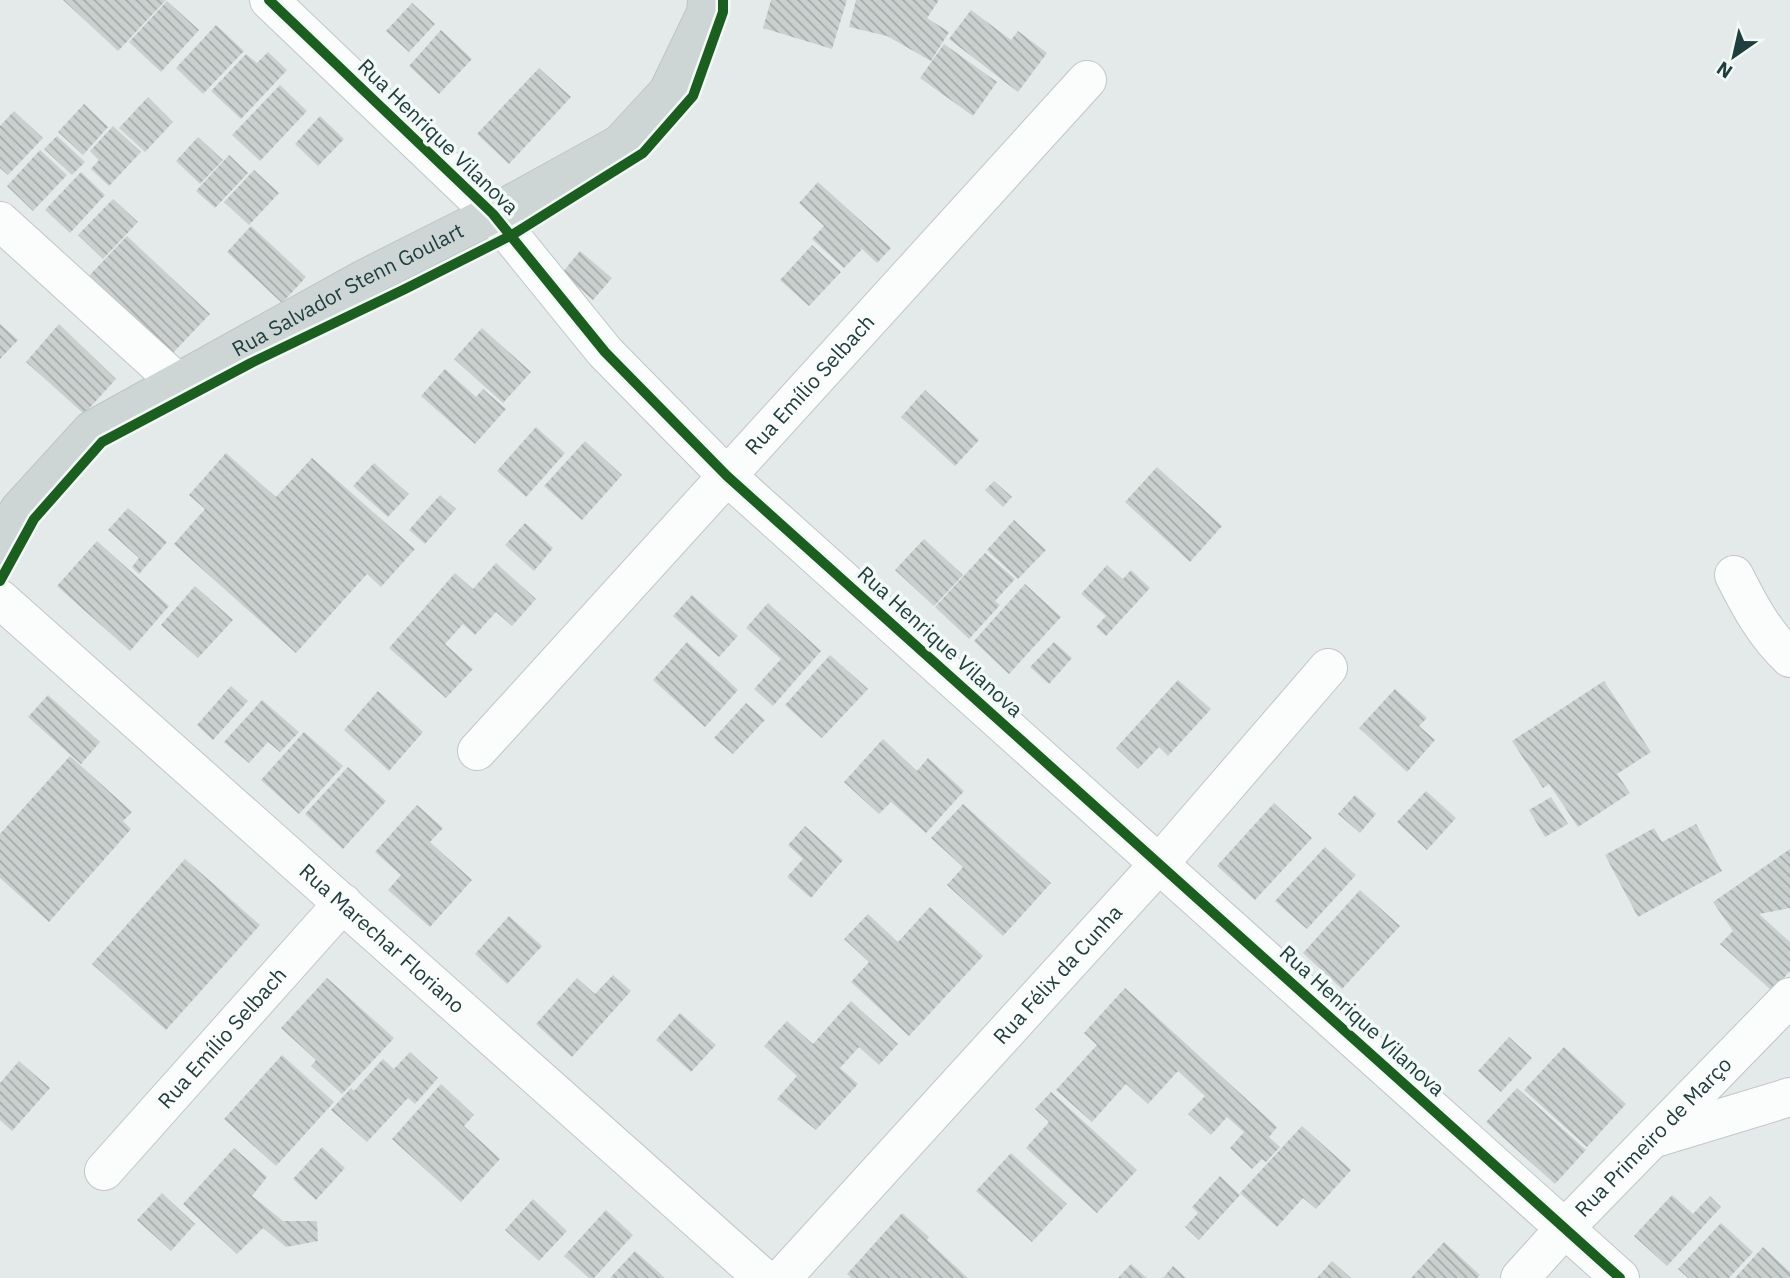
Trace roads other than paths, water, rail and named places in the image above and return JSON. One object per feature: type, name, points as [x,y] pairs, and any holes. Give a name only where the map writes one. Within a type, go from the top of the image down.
[{"type":"main road","name":"Rua Salvador Stenn Goulart","points":[[0,544],[9,506],[92,430],[364,279],[493,214],[620,144],[667,92],[706,13],[707,0]]},
{"type":"street","name":"Rua Henrique Vilanova","points":[[269,0],[493,214],[606,352],[727,476],[1620,1278]]},
{"type":"street","name":"Rua Emílio Selbach","points":[[477,751],[1087,80]]},
{"type":"street","points":[[0,221],[177,382]]},
{"type":"street","points":[[1734,575],[1751,609],[1777,646],[1790,658]]},
{"type":"street","name":"Rua Marechar Floriano","points":[[0,598],[763,1278]]},
{"type":"street","name":"Rua Félix da Cunha","points":[[782,1278],[1158,865],[1328,668]]},
{"type":"street","name":"Rua Emílio Selbach","points":[[104,1171],[343,903]]},
{"type":"street","name":"Rua Primeiro de Março","points":[[1520,1278],[1565,1228],[1790,998]]},
{"type":"street","points":[[1651,1139],[1790,1097]]}]
